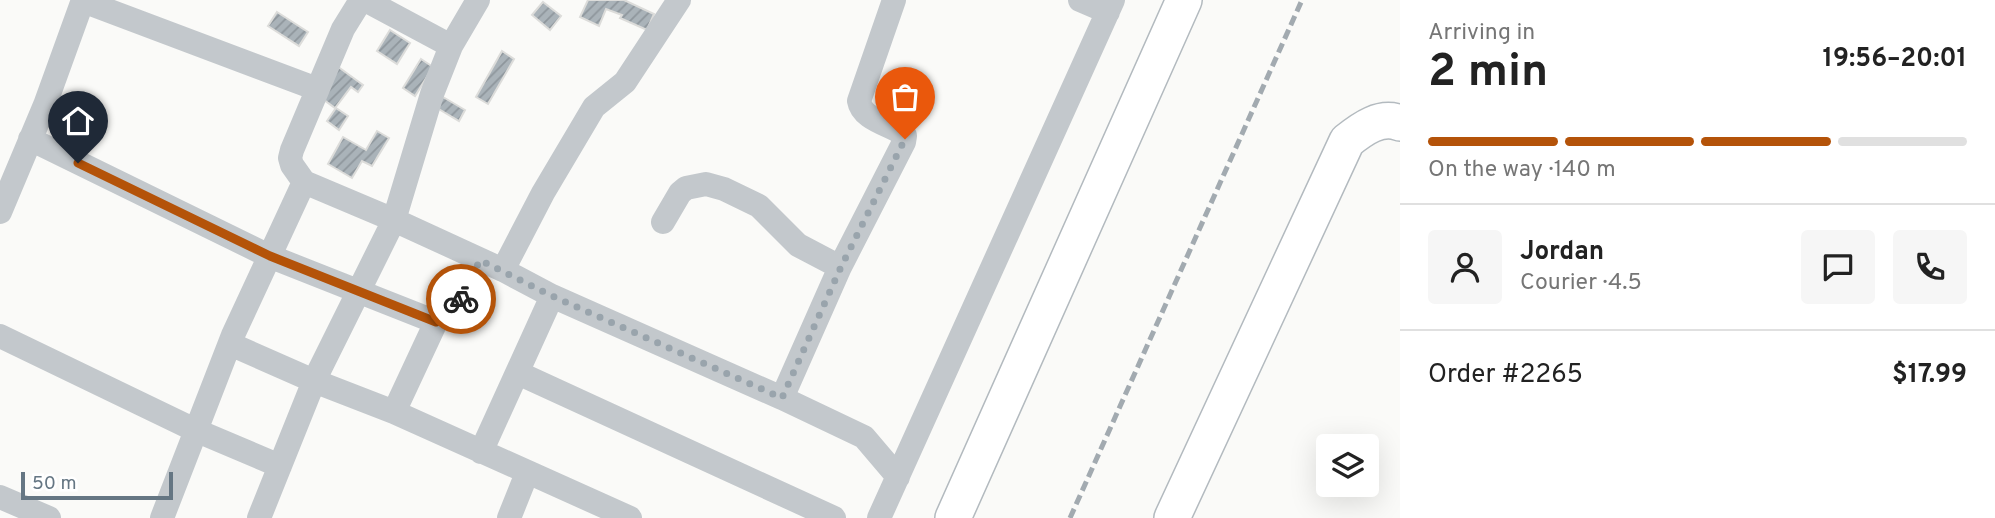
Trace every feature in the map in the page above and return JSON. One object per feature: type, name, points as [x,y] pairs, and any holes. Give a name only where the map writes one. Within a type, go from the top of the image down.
[{"type":"street","points":[[452,46],[363,0],[343,29],[290,158],[304,182],[394,220],[503,270],[552,296],[863,437],[898,477]]},
{"type":"street","points":[[260,518],[314,381],[394,220],[432,94],[452,46],[478,0]]},
{"type":"street","points":[[503,270],[543,193],[594,107],[625,82],[679,0]]},
{"type":"street","points":[[782,398],[841,267],[905,139],[900,131],[860,109],[859,101],[894,0]]},
{"type":"street","points":[[879,518],[1110,6],[1080,0]]},
{"type":"street","points":[[953,518],[1184,0]]},
{"type":"street","points":[[0,212],[83,1],[317,89]]},
{"type":"street","points":[[1172,518],[1348,141],[1365,127],[1392,120],[1400,123]]},
{"type":"street","points":[[30,139],[270,256],[436,322]]},
{"type":"street","points":[[162,518],[230,344],[304,182]]},
{"type":"street","points":[[663,222],[680,193],[686,188],[706,184],[724,188],[759,206],[798,245],[841,267]]},
{"type":"street","points":[[394,412],[436,322],[455,309],[480,260]]},
{"type":"street","points":[[481,452],[552,296]]},
{"type":"street","points":[[0,336],[195,430],[280,466]]},
{"type":"street","points":[[230,344],[394,412],[630,518]]},
{"type":"street","points":[[518,373],[834,518]]},
{"type":"street","points":[[509,518],[527,473]]},
{"type":"street","points":[[0,497],[49,518]]},
{"type":"building","points":[[588,0],[624,0],[654,14],[647,30],[606,9],[599,26],[580,17]]},
{"type":"building","points":[[543,2],[561,16],[550,30],[532,15]]},
{"type":"building","points":[[277,12],[308,32],[299,46],[268,26]]},
{"type":"building","points":[[390,30],[410,43],[397,64],[377,51]]},
{"type":"building","points":[[502,51],[514,59],[488,104],[476,97]]},
{"type":"building","points":[[421,59],[433,67],[415,96],[403,88]]},
{"type":"building","points":[[337,66],[363,85],[358,92],[351,87],[335,108],[316,94]]},
{"type":"building","points":[[443,97],[465,110],[459,121],[437,108]]},
{"type":"building","points":[[336,108],[348,116],[339,130],[327,121]]},
{"type":"building","points":[[377,131],[389,138],[372,166],[362,161],[352,178],[328,164],[343,137],[366,150]]},
{"type":"railway","points":[[1070,518],[1302,0]]},
{"type":"way so far","points":[[461,299],[480,260],[552,296],[782,398],[841,267],[905,139]]},
{"type":"route","points":[[78,163],[270,256],[436,322],[452,313],[461,299]]}]
